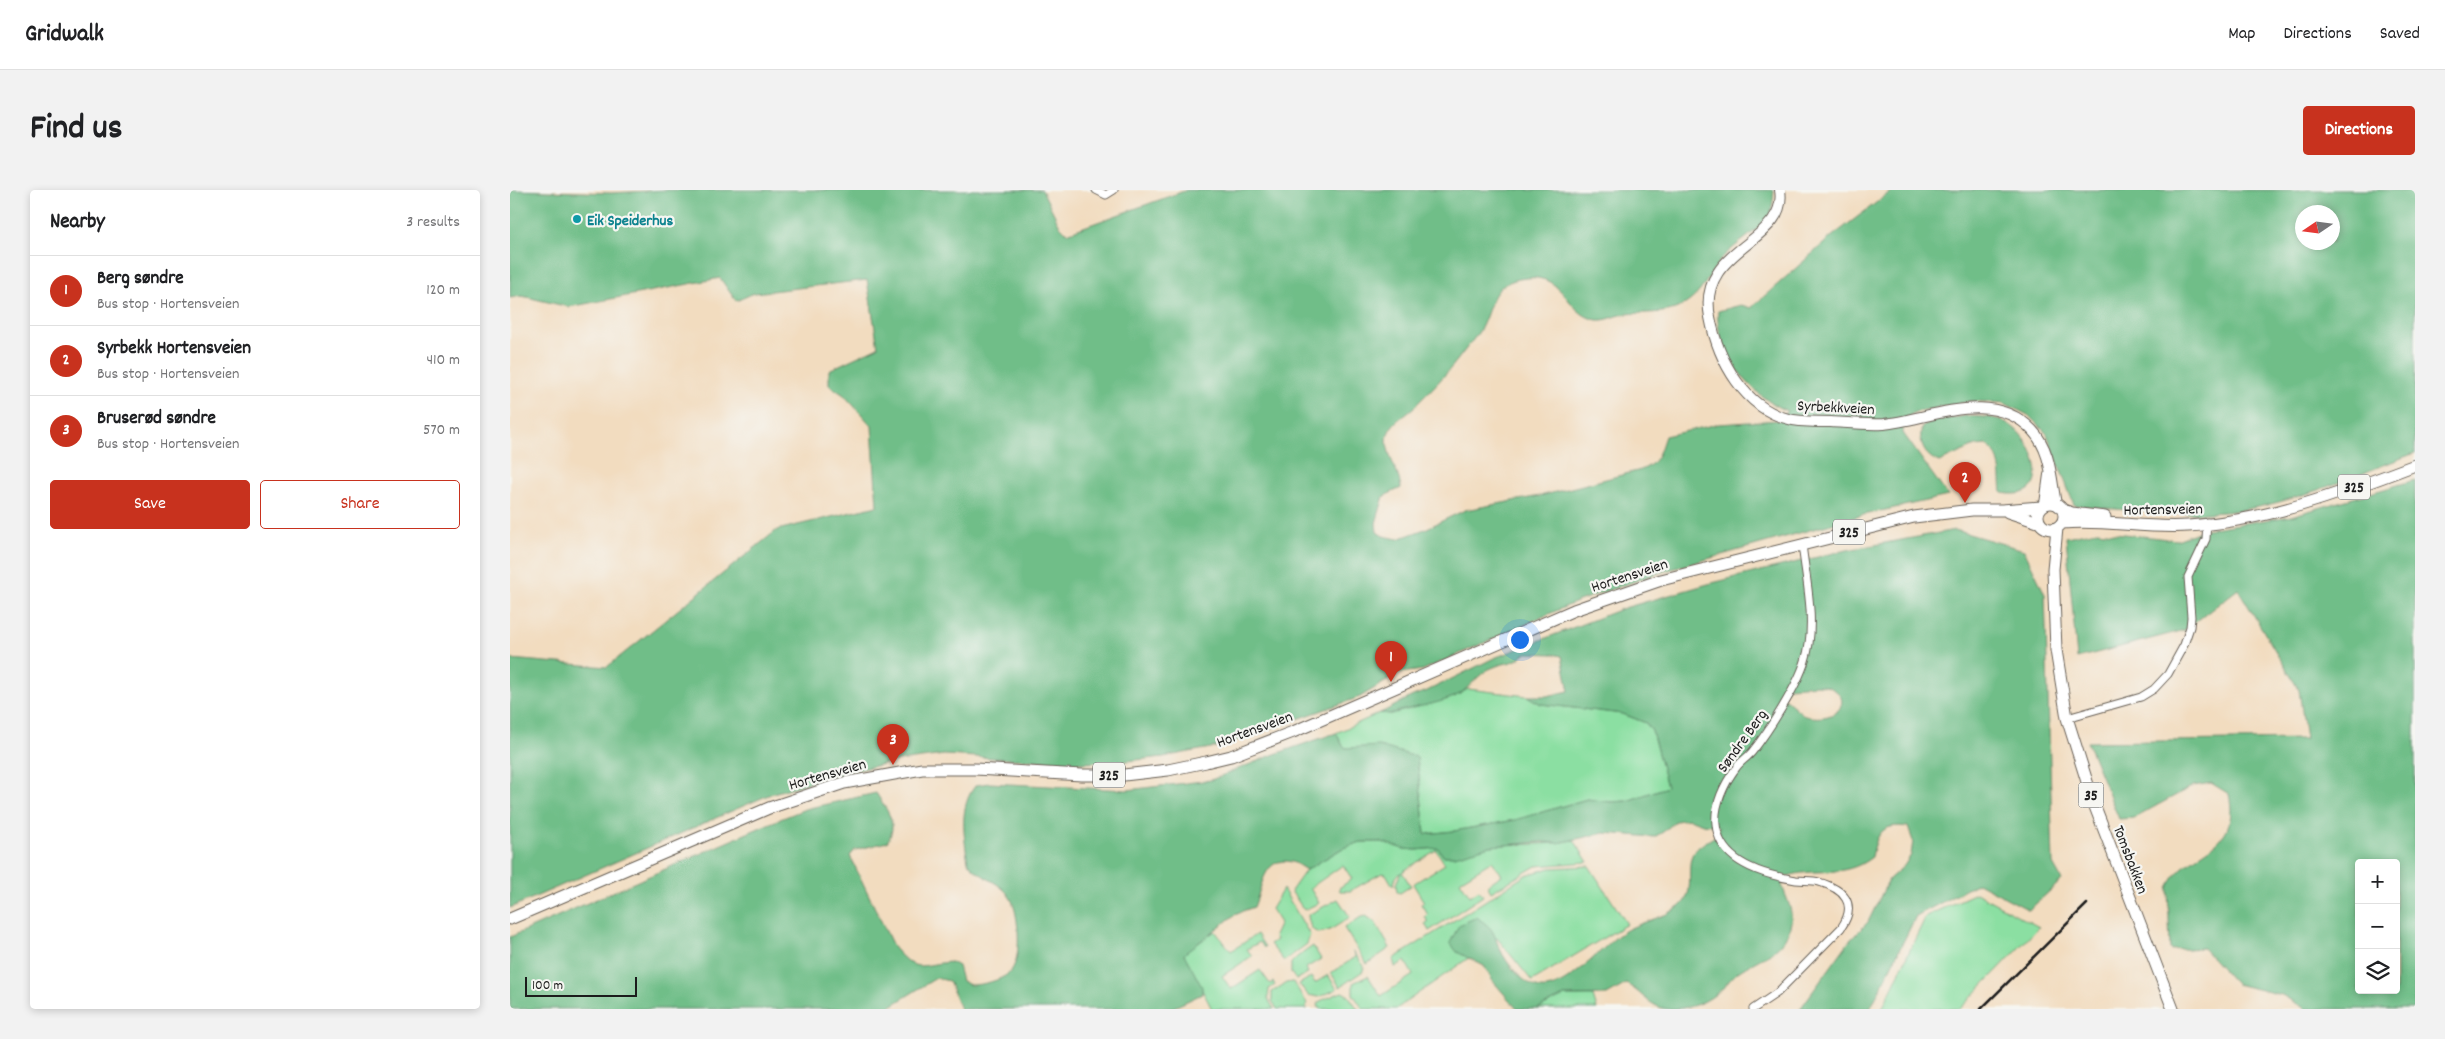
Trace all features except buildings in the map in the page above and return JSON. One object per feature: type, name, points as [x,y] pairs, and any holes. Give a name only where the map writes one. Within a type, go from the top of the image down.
[{"type":"main road","name":"Syrbekkveien","points":[[1780,190],[1781,202],[1774,218],[1720,268],[1712,279],[1708,293],[1709,316],[1720,349],[1730,370],[1745,393],[1763,408],[1782,416],[1818,422],[1883,424],[1967,408],[1994,410],[2014,416],[2031,429],[2044,447],[2050,469],[2051,506]]},
{"type":"main road","name":"Hortensveien","points":[[2002,510],[2051,526],[2149,527],[2206,522],[2264,514],[2316,501],[2415,465]]},
{"type":"main road","name":"Hortensveien","points":[[510,919],[782,803],[870,776],[913,770],[947,768],[1082,775],[1124,775],[1168,770],[1231,756],[1293,732],[1611,596],[1698,570],[1914,517],[1972,510],[2002,510],[2051,506],[2072,514],[2206,522]]},
{"type":"main road","points":[[2051,506],[2051,526],[2037,514],[2051,506]]},
{"type":"main road","name":"Tomsbakken","points":[[2051,526],[2057,659],[2067,718],[2094,804],[2173,1009]]},
{"type":"street","points":[[1096,190],[1106,195],[1114,190]]},
{"type":"street","points":[[2067,718],[2141,697],[2154,689],[2168,674],[2184,645],[2190,627],[2192,617],[2188,577],[2206,539],[2206,522]]},
{"type":"street","name":"Søndre Berg","points":[[1753,1009],[1777,993],[1841,928],[1850,910],[1843,894],[1835,888],[1818,882],[1796,880],[1750,868],[1735,859],[1718,838],[1716,825],[1716,813],[1726,783],[1736,768],[1752,752],[1781,708],[1798,679],[1806,659],[1811,626],[1802,544]]},
{"type":"green space","points":[[510,190],[611,193],[666,190],[1042,190],[1060,226],[1067,233],[1187,190],[1774,190],[1772,209],[1767,219],[1724,256],[1695,296],[1675,309],[1662,312],[1626,314],[1605,320],[1597,320],[1587,317],[1578,311],[1557,288],[1539,278],[1514,280],[1499,289],[1474,339],[1445,375],[1414,407],[1395,423],[1388,434],[1389,454],[1401,488],[1384,496],[1376,523],[1377,532],[1383,536],[1398,539],[1425,529],[1465,510],[1540,496],[1641,470],[1654,461],[1665,436],[1718,424],[1780,420],[1787,411],[1774,405],[1749,384],[1729,356],[1718,326],[1718,311],[1741,305],[1751,308],[1831,237],[1893,190],[2415,190],[2415,453],[2303,495],[2257,507],[2214,513],[2134,511],[2074,505],[2047,434],[2028,415],[2004,403],[1972,401],[1915,412],[1903,420],[1903,433],[1948,496],[1863,515],[1658,573],[1576,602],[1423,670],[1400,673],[1360,697],[1221,746],[1163,757],[1118,762],[1076,763],[944,755],[891,762],[773,793],[510,908],[510,659],[607,667],[777,530],[877,506],[872,426],[844,395],[829,385],[829,370],[878,347],[867,280],[754,293],[736,301],[720,278],[569,307],[522,296],[510,298]]},
{"type":"green space","points":[[1965,416],[1997,419],[2007,423],[2017,431],[2033,455],[2036,468],[2036,479],[2030,489],[2019,494],[2002,493],[1998,461],[1996,455],[1987,445],[1975,446],[1939,462],[1926,453],[1921,438],[1922,427],[1935,421]]},
{"type":"green space","points":[[2415,480],[2415,1009],[2306,1009],[2282,995],[2236,984],[2203,948],[2170,950],[2168,888],[2176,875],[2187,864],[2220,839],[2227,828],[2231,814],[2229,794],[2211,783],[2193,786],[2134,818],[2119,819],[2087,742],[2306,739],[2299,690],[2238,589],[2185,630],[2077,658],[2066,537],[2097,531],[2177,540],[2206,529],[2291,516]]},
{"type":"green space","points":[[1955,530],[2024,550],[2045,594],[2053,864],[2062,880],[2029,910],[1978,883],[1916,916],[1870,1009],[1800,1009],[1851,939],[1868,922],[1889,879],[1904,866],[1911,855],[1913,841],[1908,827],[1892,827],[1882,831],[1876,842],[1872,857],[1861,864],[1840,871],[1807,872],[1785,877],[1782,885],[1790,908],[1791,922],[1783,940],[1770,953],[1738,972],[1719,992],[1699,1004],[1676,1009],[1661,1008],[1626,984],[1607,995],[1564,996],[1537,1009],[1517,1009],[1492,980],[1484,966],[1457,952],[1450,943],[1459,925],[1477,917],[1491,929],[1503,955],[1520,976],[1536,987],[1546,988],[1557,985],[1581,969],[1620,934],[1634,926],[1673,911],[1684,902],[1689,890],[1690,864],[1695,850],[1719,833],[1719,826],[1703,824],[1689,819],[1676,821],[1654,837],[1604,833],[1558,843],[1542,842],[1490,846],[1455,856],[1443,856],[1438,848],[1416,850],[1404,849],[1382,842],[1361,842],[1343,848],[1306,870],[1292,862],[1282,861],[1269,868],[1254,907],[1237,913],[1184,954],[1202,987],[1202,994],[1170,1009],[960,1009],[949,981],[936,978],[886,1009],[510,1009],[510,937],[805,809],[876,793],[892,823],[890,835],[887,842],[855,850],[850,856],[894,948],[908,962],[914,965],[925,966],[951,962],[958,966],[962,981],[970,985],[990,982],[1009,973],[1013,967],[1018,948],[1018,926],[1011,899],[1002,888],[978,872],[968,862],[964,832],[965,812],[970,793],[976,785],[989,783],[1127,790],[1211,780],[1275,754],[1336,733],[1346,748],[1379,746],[1417,757],[1425,834],[1515,820],[1587,799],[1611,802],[1627,801],[1667,787],[1652,731],[1646,723],[1623,714],[1541,704],[1527,696],[1547,696],[1569,691],[1562,656],[1525,653],[1514,661],[1488,669],[1465,690],[1454,697],[1391,714],[1380,713],[1494,658],[1624,608],[1708,584],[1842,551]],"holes":[[[1817,685],[1829,687],[1837,692],[1841,698],[1841,705],[1838,711],[1830,715],[1819,717],[1805,716],[1783,697],[1788,687]]]},
{"type":"green space","points":[[1468,689],[1527,696],[1541,704],[1623,714],[1646,723],[1652,731],[1667,787],[1627,801],[1611,802],[1587,799],[1515,820],[1425,834],[1417,757],[1346,748],[1336,733],[1380,713],[1391,714],[1454,697]]},
{"type":"green space","points":[[1574,840],[1588,862],[1536,866],[1491,892],[1487,885],[1502,875],[1492,861],[1460,881],[1470,896],[1479,890],[1483,896],[1429,931],[1425,924],[1428,922],[1425,917],[1428,915],[1421,904],[1424,902],[1413,884],[1445,864],[1436,850],[1402,872],[1411,886],[1400,893],[1397,892],[1396,884],[1401,872],[1396,877],[1393,886],[1386,874],[1382,873],[1350,891],[1340,891],[1339,888],[1352,879],[1343,865],[1310,888],[1319,903],[1304,910],[1291,891],[1306,870],[1343,848],[1361,842],[1382,842],[1404,849],[1416,850],[1438,848],[1443,856],[1455,855],[1489,846],[1553,843]]},
{"type":"green space","points":[[1589,866],[1627,924],[1532,981],[1497,938],[1396,1009],[1363,1009],[1353,994],[1353,983],[1368,976],[1381,996],[1413,975],[1405,961],[1395,967],[1393,959],[1526,875],[1550,868]]},
{"type":"green space","points":[[1283,889],[1310,935],[1307,944],[1284,961],[1270,944],[1276,940],[1274,936],[1280,923],[1271,909]]},
{"type":"green space","points":[[1976,893],[2039,927],[1960,1009],[1882,1009],[1926,916]]},
{"type":"green space","points":[[1338,899],[1350,917],[1325,932],[1319,933],[1314,930],[1310,925],[1308,915]]},
{"type":"green space","points":[[1366,916],[1375,922],[1390,948],[1367,964],[1344,928],[1361,917]]},
{"type":"green space","points":[[1215,931],[1231,951],[1257,934],[1265,947],[1260,942],[1247,949],[1252,956],[1222,976],[1231,989],[1260,970],[1270,984],[1273,982],[1275,985],[1269,989],[1268,999],[1274,1009],[1212,1009],[1183,954]]},
{"type":"green space","points":[[1313,946],[1321,959],[1306,968],[1308,973],[1296,980],[1291,973],[1291,963]]},
{"type":"green space","points":[[1353,951],[1364,966],[1363,971],[1340,987],[1331,973],[1356,957]]},
{"type":"green space","points":[[1328,975],[1337,989],[1319,997],[1308,995],[1299,984],[1311,977],[1315,983]]},
{"type":"green space","points":[[1293,982],[1307,1003],[1307,1009],[1277,1009],[1272,1001],[1272,992],[1286,983]]},
{"type":"green space","points":[[1342,992],[1348,995],[1358,1009],[1320,1009],[1318,1005],[1320,1001]]},
{"type":"green space","points":[[1564,996],[1593,996],[1597,1009],[1537,1009]]},
{"type":"railway","points":[[1981,1009],[2087,904]]},
{"type":"place","name":"Eik Speiderhus","points":[[577,219]]},
{"type":"place","name":"Syrbekk Hortensveien","points":[[1965,503]]},
{"type":"place","name":"Berg søndre","points":[[1391,682]]},
{"type":"place","name":"Bruserød søndre","points":[[893,765]]}]
